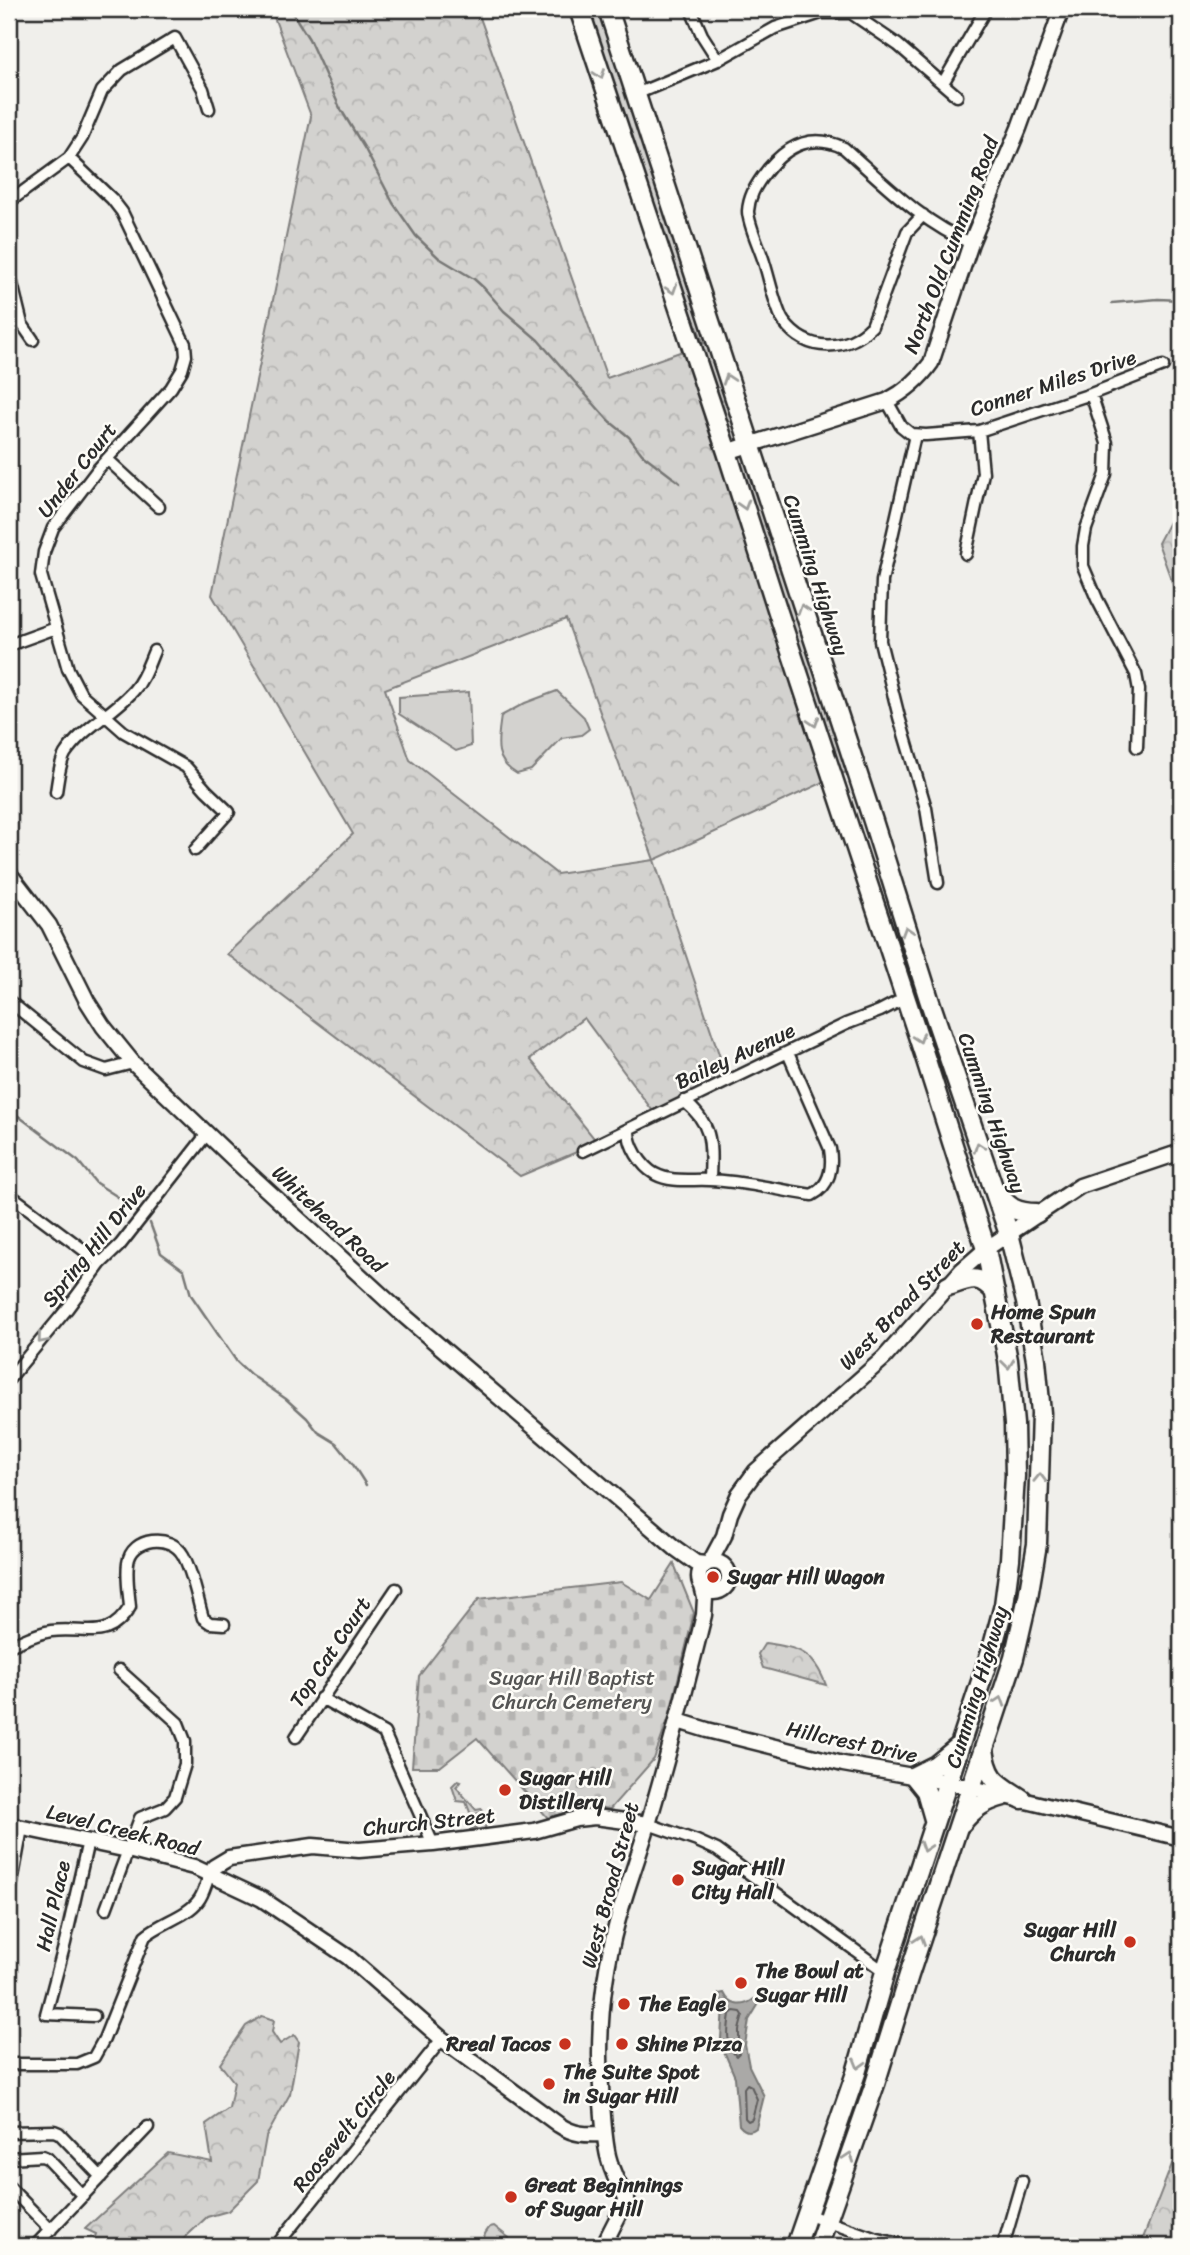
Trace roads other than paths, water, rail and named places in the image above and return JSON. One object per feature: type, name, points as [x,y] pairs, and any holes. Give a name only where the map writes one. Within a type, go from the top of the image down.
[{"type":"highway","name":"Cumming Highway","points":[[579,9],[727,452],[986,1249],[1008,1360],[1014,1424],[1015,1476],[1010,1559],[1003,1605],[994,1642],[885,1972],[856,2073],[796,2246]]},
{"type":"highway","name":"Cumming Highway","points":[[608,9],[929,999],[1009,1234],[1026,1302],[1036,1360],[1041,1413],[1037,1544],[1014,1658],[875,2084],[818,2246]]},
{"type":"highway","points":[[994,1190],[1003,1201],[1021,1213],[1037,1213]]},
{"type":"highway","points":[[948,1286],[979,1279],[995,1292]]},
{"type":"highway","points":[[934,1821],[926,1791],[914,1776],[936,1765],[958,1747]]},
{"type":"highway","points":[[984,1748],[992,1776],[1022,1799]]},
{"type":"highway","points":[[957,1829],[971,1812],[984,1802],[1004,1796]]},
{"type":"street","points":[[694,9],[692,12],[702,35],[718,60]]},
{"type":"street","points":[[943,83],[986,9]]},
{"type":"street","name":"North Old Cumming Road","points":[[727,452],[887,401],[915,383],[931,363],[971,243],[1019,128],[1062,9]]},
{"type":"street","points":[[636,94],[718,60],[775,28],[821,13],[851,13],[898,45],[957,96]]},
{"type":"street","points":[[9,202],[69,158],[82,138],[103,91],[122,70],[175,38],[203,89],[209,109]]},
{"type":"street","points":[[923,215],[907,232],[872,326],[864,334],[852,341],[831,347],[800,338],[783,321],[748,212],[752,191],[771,164],[789,148],[807,142],[830,141],[844,148],[948,234],[971,243]]},
{"type":"street","name":"Under Court","points":[[69,158],[122,212],[185,344],[186,356],[182,370],[171,388],[107,459],[53,528],[44,552],[41,575],[68,668],[81,694],[124,732],[186,767],[229,812],[195,850]]},
{"type":"street","points":[[9,271],[22,324],[33,340]]},
{"type":"street","name":"Conner Miles Drive","points":[[915,435],[979,430],[1091,394],[1163,366]]},
{"type":"street","points":[[1091,394],[1107,443],[1106,474],[1086,529],[1083,566],[1136,674],[1139,690],[1137,747]]},
{"type":"street","points":[[887,401],[901,426],[915,435],[882,581],[880,641],[926,808],[938,883]]},
{"type":"street","points":[[966,554],[983,473],[979,430]]},
{"type":"street","points":[[107,459],[159,507]]},
{"type":"street","points":[[9,645],[56,628]]},
{"type":"street","points":[[56,792],[58,774],[65,755],[86,730],[106,717],[134,690],[144,675],[153,651]]},
{"type":"street","name":"Whitehead Road","points":[[9,873],[49,925],[87,1001],[133,1063],[401,1313],[704,1572]]},
{"type":"street","name":"Bailey Avenue","points":[[583,1151],[905,998]]},
{"type":"street","points":[[9,1001],[84,1062],[106,1070],[133,1063]]},
{"type":"street","points":[[629,1129],[629,1139],[639,1158],[658,1175],[684,1181],[710,1180],[812,1195],[820,1191],[833,1164],[830,1149],[788,1053]]},
{"type":"street","points":[[684,1101],[699,1113],[711,1142],[710,1180]]},
{"type":"street","name":"Spring Hill Drive","points":[[9,1379],[100,1264],[120,1245],[207,1134]]},
{"type":"street","name":"West Broad Street","points":[[603,2246],[627,2199],[614,2180],[604,2134],[600,2066],[601,2006],[607,1964],[678,1721],[704,1615],[704,1572],[724,1536],[734,1503],[751,1476],[884,1358],[948,1286],[986,1249],[1080,1186],[1181,1152]]},
{"type":"street","points":[[9,1194],[100,1264]]},
{"type":"street","name":"West Broad Street","points":[[724,1536],[726,1569]]},
{"type":"street","points":[[9,1646],[50,1631],[103,1630],[117,1625],[130,1607],[127,1563],[133,1550],[143,1543],[159,1541],[174,1545],[183,1555],[203,1618],[210,1623],[224,1624]]},
{"type":"street","points":[[719,1563],[726,1569],[727,1583],[720,1590],[711,1591],[704,1572],[719,1563]]},
{"type":"street","name":"Top Cat Court","points":[[296,1737],[396,1589]]},
{"type":"street","name":"West Broad Street","points":[[704,1615],[720,1590]]},
{"type":"street","points":[[106,1909],[140,1818],[165,1808],[175,1797],[187,1752],[178,1723],[119,1670]]},
{"type":"street","points":[[321,1698],[384,1732],[433,1844]]},
{"type":"street","name":"Hillcrest Drive","points":[[678,1721],[843,1764],[947,1782],[1181,1839]]},
{"type":"street","name":"Church Street","points":[[212,1870],[229,1858],[313,1846],[359,1850],[433,1844],[534,1831],[576,1819],[595,1817],[648,1824]]},
{"type":"street","points":[[648,1824],[717,1850],[885,1972]]},
{"type":"street","points":[[9,1899],[15,1827]]},
{"type":"street","name":"Level Creek Road","points":[[15,1827],[212,1870],[262,1899],[348,1957],[442,2039],[569,2132],[580,2135],[604,2134]]},
{"type":"street","name":"Hall Place","points":[[88,1842],[46,2014],[94,2016]]},
{"type":"street","points":[[9,2064],[77,2064],[94,2057],[104,2039],[145,1936],[200,1899],[212,1870]]},
{"type":"street","name":"Roosevelt Circle","points":[[276,2246],[442,2039]]},
{"type":"street","points":[[36,2246],[148,2127]]},
{"type":"street","points":[[9,2132],[59,2133],[101,2177]]},
{"type":"street","points":[[9,2158],[47,2158],[83,2196]]},
{"type":"street","points":[[1003,2246],[1022,2180]]},
{"type":"street","points":[[9,2187],[51,2230]]},
{"type":"street","points":[[806,2214],[874,2238],[908,2246]]},
{"type":"water","points":[[724,1993],[730,2001],[737,2004],[745,2004],[754,1999],[760,2002],[749,2020],[745,2045],[749,2066],[764,2096],[756,2128],[749,2131],[739,2125],[735,2077],[721,2039],[723,2004],[719,1994]]},
{"type":"waterway","points":[[290,9],[309,39],[340,108],[393,203],[416,236],[439,258],[484,288],[504,311],[538,340],[608,420],[629,437],[642,454],[680,483]]},
{"type":"waterway","points":[[1112,303],[1181,300]]},
{"type":"waterway","points":[[9,1109],[78,1161],[96,1183],[129,1204]]},
{"type":"waterway","points":[[150,1223],[161,1253],[184,1270],[191,1295],[237,1362],[286,1399],[318,1432],[336,1443],[366,1485]]},
{"type":"place","name":"Home Spun Restaurant","points":[[977,1324]]},
{"type":"place","name":"Sugar Hill Wagon","points":[[713,1577]]},
{"type":"place","name":"Sugar Hill Distillery","points":[[505,1790]]},
{"type":"place","name":"Sugar Hill City Hall","points":[[678,1880]]},
{"type":"place","name":"Sugar Hill Church","points":[[1130,1942]]},
{"type":"place","name":"The Bowl at Sugar Hill","points":[[741,1983]]},
{"type":"place","name":"The Eagle","points":[[624,2004]]},
{"type":"place","name":"Rreal Tacos","points":[[565,2044]]},
{"type":"place","name":"Shine Pizza","points":[[622,2044]]},
{"type":"place","name":"The Suite Spot in Sugar Hill","points":[[549,2084]]},
{"type":"place","name":"Great Beginnings of Sugar Hill","points":[[511,2197]]},
{"type":"park label","name":"Sugar Hill Baptist Church Cemetery","points":[[572,1690]]}]
